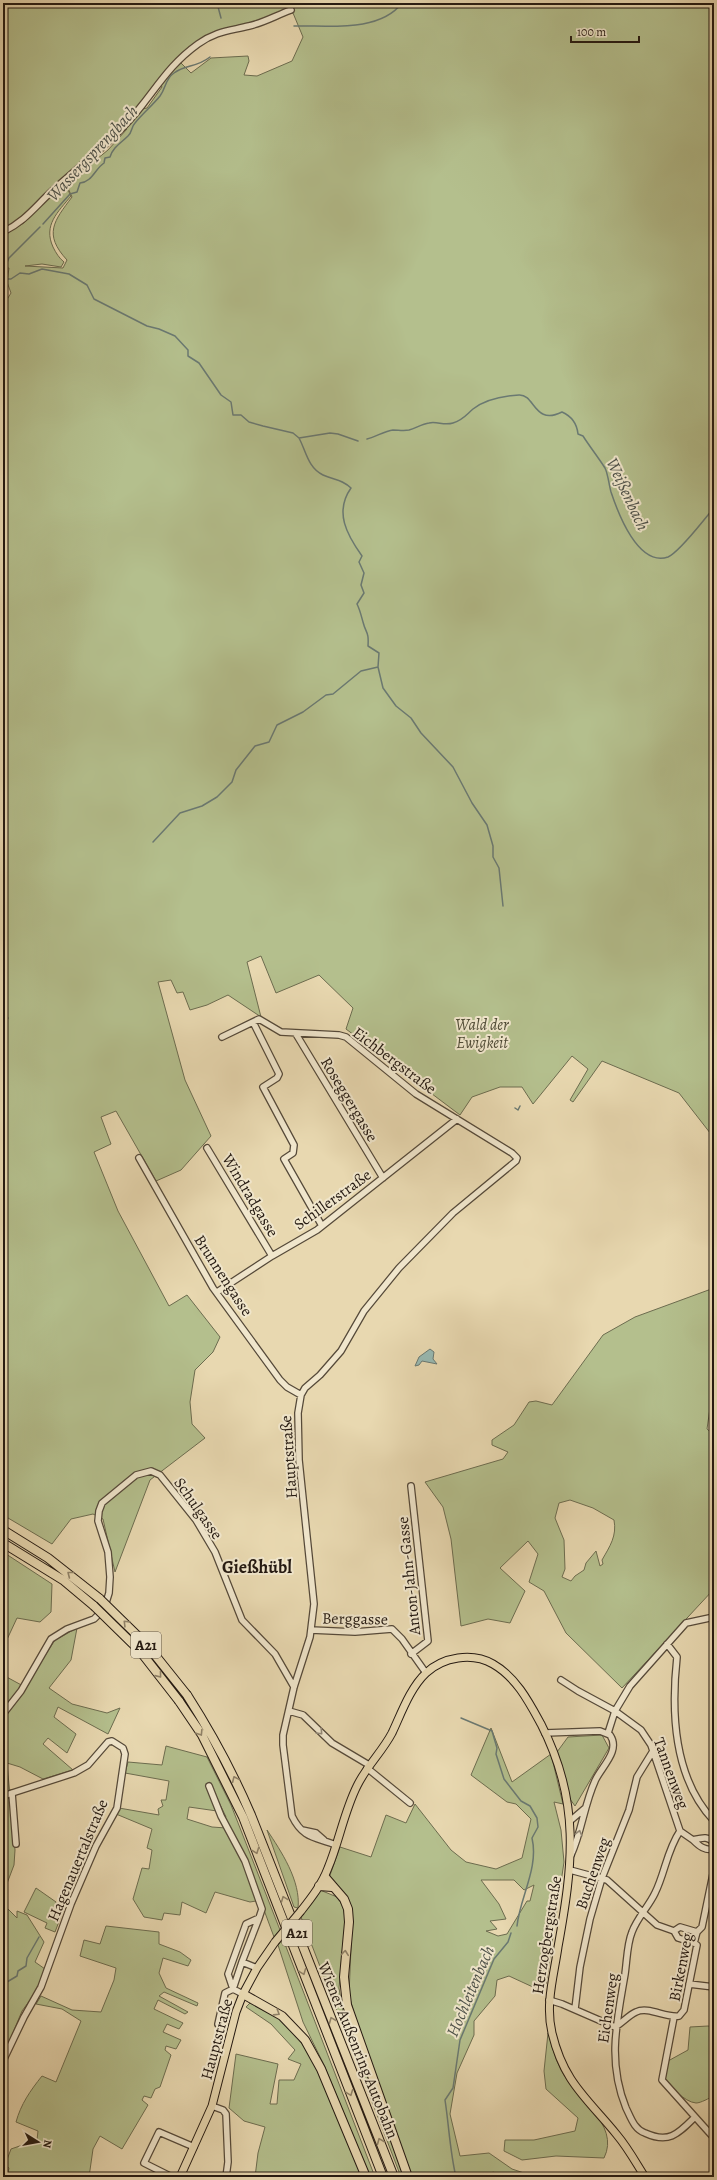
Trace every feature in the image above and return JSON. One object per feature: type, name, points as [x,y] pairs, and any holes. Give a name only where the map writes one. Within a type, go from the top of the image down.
[{"type":"highway","name":"Wiener Außenring Autobahn","points":[[3,1530],[48,1558],[100,1599],[147,1645],[187,1695],[210,1731],[232,1772],[251,1815],[394,2177]]},
{"type":"highway","name":"Wiener Außenring Autobahn","points":[[3,1543],[63,1580],[94,1606],[140,1651],[179,1701],[202,1735],[243,1817],[383,2177]]},
{"type":"highway","points":[[325,1876],[332,1887],[344,1899],[349,1915],[344,1977],[347,2005],[408,2177]]},
{"type":"highway","points":[[319,1886],[332,1887]]},
{"type":"highway","points":[[243,1994],[282,2016],[305,2040],[321,2069],[366,2177]]},
{"type":"main road","name":"Herzogbergstraße","points":[[426,1673],[446,1661],[467,1656],[488,1661],[513,1680],[546,1733],[559,1766],[570,1821],[571,1855],[570,1870],[549,2000],[552,2034],[564,2068],[570,2080],[617,2136],[645,2177]]},
{"type":"main road","points":[[336,1845],[352,1798],[368,1767],[390,1737],[415,1688],[426,1673]]},
{"type":"main road","name":"Hauptstraße","points":[[180,2177],[212,2106],[236,2012],[243,1994],[257,1968],[319,1886],[325,1876],[336,1845]]},
{"type":"street","points":[[3,232],[29,216],[51,192],[101,149],[143,104],[160,80],[199,43],[225,30],[249,26],[291,10]]},
{"type":"street","name":"Eichbergstraße","points":[[253,1022],[259,1019],[281,1032],[296,1034],[339,1035],[346,1037],[416,1094],[512,1153],[516,1156],[516,1161]]},
{"type":"street","points":[[222,1037],[253,1022],[279,1074],[277,1078],[263,1087],[294,1145],[293,1153],[284,1159],[322,1226]]},
{"type":"street","name":"Roseggergasse","points":[[296,1034],[383,1178]]},
{"type":"street","name":"Schillerstraße","points":[[217,1292],[272,1256],[322,1226],[457,1119]]},
{"type":"street","name":"Windradgasse","points":[[207,1148],[272,1256]]},
{"type":"street","name":"Brunnengasse","points":[[140,1158],[173,1220],[217,1292],[280,1380],[286,1387],[301,1395]]},
{"type":"street","name":"Hauptstraße","points":[[336,1845],[324,1840],[316,1833],[302,1830],[296,1825],[292,1816],[283,1745],[294,1687],[302,1667],[311,1630],[314,1590],[300,1460],[298,1413],[301,1395],[305,1388],[320,1376],[341,1350],[364,1311],[399,1268],[453,1213],[516,1161]]},
{"type":"street","name":"Schulgasse","points":[[3,1714],[21,1691],[51,1639],[67,1629],[94,1619],[104,1609],[109,1593],[110,1577],[108,1552],[98,1521],[102,1503],[136,1475],[151,1471],[160,1475],[196,1520],[214,1552],[242,1620],[274,1654],[294,1687]]},
{"type":"street","name":"Anton-Jahn-Gasse","points":[[411,1486],[428,1641],[411,1654]]},
{"type":"street","points":[[608,1733],[615,1711],[630,1686],[686,1623],[714,1616]]},
{"type":"street","name":"Berggasse","points":[[311,1630],[355,1632],[392,1629],[402,1639],[411,1654],[426,1673]]},
{"type":"street","points":[[667,1644],[677,1657],[674,1710],[687,1775],[692,1790],[702,1809],[714,1821]]},
{"type":"street","name":"Tannenweg","points":[[562,1680],[578,1691],[615,1711],[641,1730],[652,1745],[680,1831],[693,1840],[699,1847],[714,1850]]},
{"type":"street","points":[[289,1711],[303,1714],[332,1743],[368,1767],[410,1803]]},
{"type":"street","points":[[546,1733],[600,1731],[608,1733],[613,1738],[614,1748],[595,1780],[584,1809],[578,1837],[571,1855]]},
{"type":"street","name":"Hagenauertalstraße","points":[[3,1796],[74,1773],[88,1765],[108,1742],[112,1741],[123,1748],[125,1754],[117,1808],[99,1840],[71,1904],[41,1987],[24,2017],[3,2062]]},
{"type":"street","name":"Buchenweg","points":[[575,2010],[580,1967],[590,1919],[602,1878],[629,1810],[637,1777],[653,1751]]},
{"type":"street","points":[[209,1786],[221,1816],[245,1860],[262,1909],[233,1989],[243,1994]]},
{"type":"street","points":[[12,1793],[16,1844]]},
{"type":"street","points":[[570,1821],[584,1809]]},
{"type":"street","name":"Eichenweg","points":[[680,1831],[671,1844],[656,1891],[632,1932],[615,2027],[615,2068],[623,2100],[634,2125],[643,2133],[657,2138],[666,2138],[678,2134],[695,2117]]},
{"type":"street","points":[[693,1840],[703,1837],[712,1840],[714,1844]]},
{"type":"street","name":"Birkenweg","points":[[674,2017],[679,2016],[684,2010],[697,1945],[694,1943],[697,1932],[702,1927],[714,1869]]},
{"type":"street","points":[[570,1870],[602,1878],[657,1924],[674,1931],[678,1938],[694,1943]]},
{"type":"street","name":"Hauptstraße","points":[[218,2024],[225,1993],[233,1989],[228,1974],[246,1924],[259,1918]]},
{"type":"street","points":[[674,1931],[680,1927],[697,1932]]},
{"type":"street","points":[[242,1962],[257,1968]]},
{"type":"street","points":[[689,1984],[714,1987]]},
{"type":"street","points":[[549,2000],[615,2027],[635,2012],[641,2011],[674,2017],[662,2080],[714,2138]]},
{"type":"street","points":[[212,2106],[223,2110],[226,2114],[228,2162],[226,2177]]},
{"type":"street","points":[[172,2177],[144,2163],[160,2132],[194,2147]]},
{"type":"green space","name":"Wald der Ewigkeit","points":[[3,3],[714,3],[714,1138],[679,1093],[602,1061],[573,1102],[570,1100],[588,1069],[572,1056],[533,1104],[522,1087],[500,1087],[472,1097],[460,1115],[346,1029],[353,1008],[319,975],[276,993],[261,956],[247,962],[261,1017],[228,995],[207,1005],[190,1010],[183,992],[177,993],[171,980],[158,982],[185,1080],[211,1136],[181,1170],[156,1181],[116,1111],[101,1117],[111,1144],[94,1152],[118,1211],[169,1306],[187,1295],[220,1337],[213,1352],[195,1370],[190,1402],[192,1424],[205,1438],[150,1480],[115,1572],[103,1519],[93,1514],[71,1519],[52,1544],[3,1515],[3,306],[11,293],[7,282],[9,268],[3,268],[3,235],[24,223],[64,182],[71,196],[53,219],[50,239],[53,247],[64,262],[61,267],[42,264],[25,266],[63,268],[67,260],[55,243],[53,235],[56,221],[60,213],[72,197],[64,179],[18,224],[3,231]],"holes":[[[293,13],[303,37],[292,61],[257,76],[244,75],[249,61],[248,56],[211,58],[191,73],[178,60],[204,38],[222,29]],[[160,83],[162,87],[147,108],[142,109]],[[124,127],[127,129],[108,150],[92,163],[91,161]]]},
{"type":"green space","points":[[714,1288],[714,1380],[707,1429],[714,1435],[714,1589],[622,1688],[566,1633],[544,1591],[529,1582],[538,1554],[528,1541],[500,1568],[525,1591],[510,1623],[488,1619],[461,1626],[451,1539],[443,1507],[425,1482],[503,1459],[508,1452],[492,1445],[492,1440],[514,1425],[529,1402],[536,1401],[552,1405],[603,1335],[635,1317]],"holes":[[[570,1500],[593,1508],[614,1520],[614,1536],[602,1560],[603,1564],[600,1566],[596,1551],[586,1563],[584,1570],[575,1576],[571,1581],[562,1577],[565,1569],[564,1540],[555,1518],[559,1503]]]},
{"type":"green space","points":[[3,1552],[52,1584],[51,1612],[40,1622],[17,1618],[3,1648]]},
{"type":"green space","points":[[77,1628],[71,1660],[49,1688],[72,1704],[107,1713],[120,1708],[108,1734],[58,1707],[54,1717],[76,1734],[67,1753],[48,1738],[43,1744],[73,1770],[43,1779],[20,1767],[7,1763],[15,1850],[14,1865],[3,1894],[3,1675],[25,1687],[55,1640]]},
{"type":"green space","points":[[491,1728],[512,1782],[551,1754],[563,1804],[554,1802],[561,1830],[564,1862],[546,1984],[537,1982],[535,1988],[509,1976],[497,1980],[495,1996],[474,2021],[474,2035],[457,2073],[450,2114],[460,2156],[489,2153],[512,2169],[527,2174],[514,2177],[493,2172],[486,2177],[411,2177],[357,2024],[349,1995],[352,1924],[329,1878],[340,1847],[371,1857],[386,1815],[406,1823],[415,1804],[451,1850],[466,1862],[496,1869],[522,1858],[531,1819],[516,1804],[507,1802],[471,1775]],"holes":[[[481,1880],[514,1880],[524,1890],[534,1885],[530,1901],[527,1901],[507,1934],[498,1936],[486,1931],[497,1929],[490,1921],[506,1919],[499,1904]]]},
{"type":"green space","points":[[602,1735],[609,1748],[575,1806],[570,1799],[557,1752],[568,1737]]},
{"type":"green space","points":[[166,1746],[207,1757],[231,1805],[280,1930],[274,1937],[264,1910],[256,1901],[250,1902],[215,1892],[206,1913],[182,1902],[180,1915],[164,1913],[162,1920],[144,1917],[133,1899],[142,1868],[149,1869],[152,1850],[147,1848],[152,1829],[116,1814],[119,1808],[159,1815],[158,1809],[163,1806],[161,1800],[166,1800],[169,1781],[125,1773],[128,1762],[162,1765]],"holes":[[[214,1792],[226,1817],[224,1819],[226,1828],[212,1827],[187,1819],[189,1807],[217,1811]]]},
{"type":"green space","points":[[267,1830],[284,1857],[293,1877],[298,1898],[298,1908],[294,1907]]},
{"type":"green space","points":[[36,1888],[56,1902],[55,1907],[63,1911],[55,1932],[45,1928],[47,1923],[24,1912]]},
{"type":"green space","points":[[320,1890],[337,1897],[344,1908],[345,1923],[339,1988],[343,2012],[405,2177],[401,2177],[301,1917]]},
{"type":"green space","points":[[3,1904],[17,1918],[17,1911],[27,1915],[44,1942],[35,1962],[45,1969],[39,1988],[22,2011],[3,2057]]},
{"type":"green space","points":[[106,1926],[159,1932],[159,1944],[180,1952],[191,1960],[188,1966],[163,1958],[159,1973],[166,1988],[198,2003],[197,2006],[164,1992],[159,1996],[188,2012],[185,2014],[158,2000],[154,2009],[183,2023],[179,2029],[167,2024],[163,2032],[181,2040],[176,2049],[166,2046],[165,2050],[171,2055],[160,2087],[155,2089],[151,2098],[144,2096],[142,2100],[148,2105],[122,2149],[100,2136],[93,2149],[89,2177],[7,2177],[9,2168],[5,2165],[11,2149],[37,2140],[38,2131],[16,2122],[20,2109],[42,2076],[56,2082],[81,2021],[62,2009],[36,2004],[41,1996],[72,2010],[101,2012],[114,1980],[116,1968],[80,1956],[84,1940],[100,1944]]},
{"type":"green space","points":[[283,1939],[375,2177],[370,2177],[324,2065],[303,2022],[278,1945]]},
{"type":"green space","points":[[250,2003],[269,2012],[282,2021],[298,2039],[310,2056],[330,2096],[362,2177],[255,2177],[258,2153],[265,2127],[244,2121],[229,2108],[236,2054],[278,2064],[270,2104],[277,2104],[279,2080],[294,2080],[301,2064],[288,2059],[295,2050],[271,2024],[246,2007]]},
{"type":"green space","points":[[690,2027],[714,2027],[714,2096],[696,2103],[682,2097],[664,2077],[668,2061],[688,2050]]},
{"type":"green space","points":[[548,2033],[555,2057],[561,2070],[567,2080],[594,2111],[601,2122],[606,2134],[608,2146],[604,2158],[556,2156],[522,2160],[504,2151],[505,2140],[534,2140],[575,2131],[578,2118],[546,2089],[544,2071]]},
{"type":"water","points":[[430,1349],[434,1352],[433,1359],[437,1364],[422,1361],[419,1365],[415,1366],[419,1357]]},
{"type":"waterway","points":[[217,3],[221,18]]},
{"type":"waterway","name":"Wassergsprengbach","points":[[294,26],[337,26],[366,23],[380,19],[392,13],[402,3]]},
{"type":"waterway","name":"Wassergsprengbach","points":[[43,224],[70,194],[77,192],[80,183],[88,180],[104,163],[105,158],[110,157],[115,148],[129,135],[141,116],[160,96],[171,75],[178,70],[200,63],[210,57]]},
{"type":"waterway","name":"Wassergsprengbach","points":[[3,267],[5,267],[9,258],[40,227]]},
{"type":"waterway","name":"Weißenbach","points":[[3,279],[11,279],[20,273],[29,274],[42,269],[69,274],[87,285],[94,299],[147,326],[159,329],[175,336],[188,350],[188,356],[199,363],[221,395],[231,402],[233,415],[241,415],[249,422],[293,433],[299,438],[330,433],[338,434],[358,441]]},
{"type":"waterway","name":"Weißenbach","points":[[367,439],[393,430],[409,430],[429,423],[453,423],[462,419],[473,409],[489,400],[519,395],[529,399],[540,413],[553,415],[562,412],[573,421],[578,434],[583,436],[605,468],[611,492],[624,524],[631,536],[647,554],[657,558],[668,557],[673,554],[714,508]]},
{"type":"waterway","points":[[299,438],[308,459],[318,472],[341,481],[351,488],[343,506],[344,523],[347,532],[362,556],[359,562],[364,573],[361,585],[364,593],[357,604],[368,635],[368,646],[379,653],[378,667],[383,688],[396,706],[411,718],[421,733],[453,767],[472,803],[487,825],[493,846],[493,857],[499,868],[503,906]]},
{"type":"waterway","points":[[153,842],[180,813],[202,806],[217,797],[232,782],[236,770],[255,746],[269,742],[277,725],[303,712],[326,695],[333,694],[361,671],[378,667]]},
{"type":"waterway","points":[[3,1028],[8,1018]]},
{"type":"waterway","points":[[515,1108],[518,1110],[520,1106]]},
{"type":"waterway","points":[[3,1175],[5,1190],[3,1203]]},
{"type":"waterway","name":"Hochleitenbach","points":[[461,1718],[492,1731],[497,1748],[496,1754],[504,1779],[521,1801],[530,1806],[537,1818],[538,1827],[532,1838],[533,1860],[531,1871],[517,1926]]},
{"type":"waterway","name":"Hochleitenbach","points":[[456,2177],[445,2100],[453,2088],[460,2040],[494,1959],[508,1942],[511,1933]]},
{"type":"waterway","points":[[3,1986],[17,1976],[18,1971],[26,1966],[27,1958],[39,1937]]},
{"type":"district","name":"Gießhübl","points":[[257,1567]]}]
